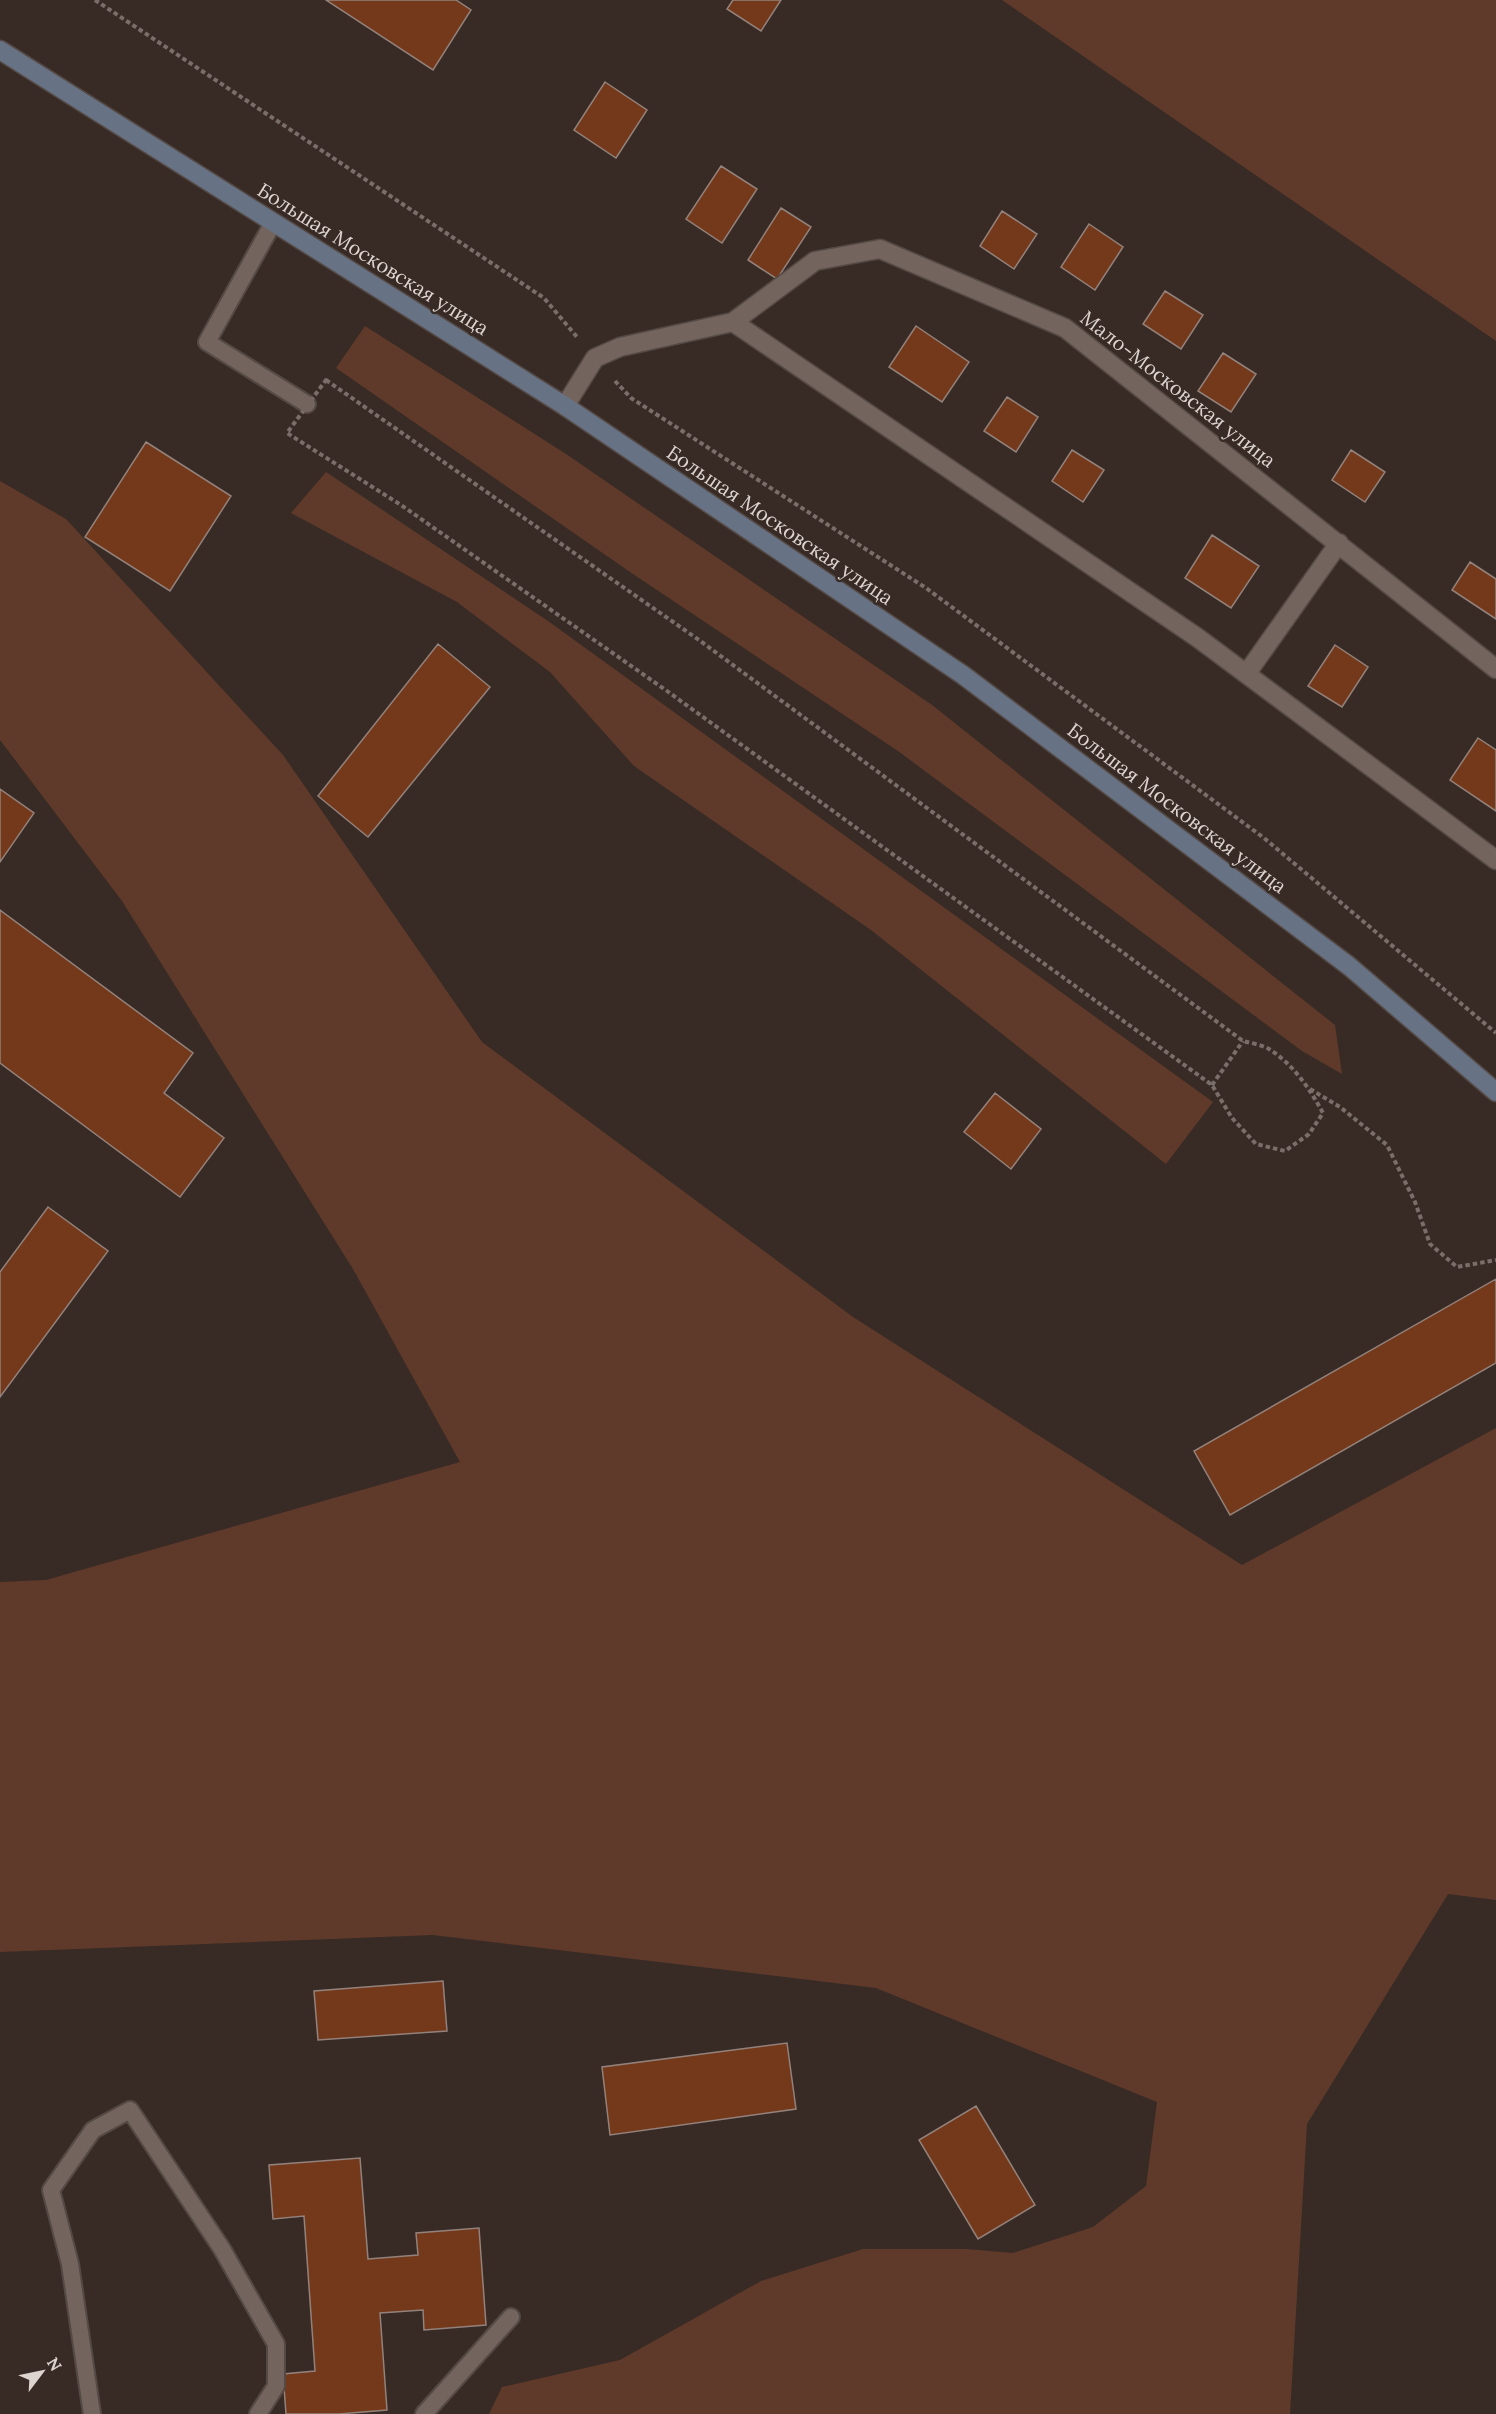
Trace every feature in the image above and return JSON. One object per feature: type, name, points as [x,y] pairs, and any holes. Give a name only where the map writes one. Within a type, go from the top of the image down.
[{"type":"main road","name":"Большая Московская улица","points":[[0,50],[565,406],[963,675],[1349,966],[1496,1092]]},
{"type":"street","name":"Мало-Московская улица","points":[[733,322],[815,261],[880,249],[1065,328],[1496,669]]},
{"type":"street","points":[[565,406],[595,358],[621,347],[733,322],[1198,638],[1496,860]]},
{"type":"street","points":[[1247,673],[1339,543]]},
{"type":"lane","points":[[273,223],[207,342],[307,404]]},
{"type":"lane","points":[[92,2414],[70,2264],[51,2190],[93,2130],[130,2110],[222,2249],[276,2344],[276,2386],[258,2414]]},
{"type":"lane","points":[[424,2414],[511,2317]]},
{"type":"path","points":[[94,0],[544,298],[631,398],[926,588],[1264,838],[1496,1033]]},
{"type":"path","points":[[1310,1088],[1323,1113],[1309,1134],[1285,1151],[1256,1144],[1232,1118],[1212,1085],[657,685],[400,505],[287,433],[327,380],[709,647],[1242,1041],[1268,1048],[1310,1088],[1340,1107],[1387,1145],[1415,1203],[1430,1244],[1457,1267],[1496,1260]]},
{"type":"path","points":[[1212,1085],[1242,1041]]},
{"type":"shaded area","points":[[1002,0],[1496,0],[1496,341]]},
{"type":"shaded area","points":[[365,326],[566,454],[932,705],[1335,1025],[1342,1074],[1302,1051],[898,751],[630,572],[336,368]]},
{"type":"shaded area","points":[[326,472],[548,621],[1213,1102],[1166,1164],[871,930],[634,766],[550,672],[457,602],[291,513]]},
{"type":"shaded area","points":[[0,481],[66,519],[283,755],[482,1042],[853,1317],[1242,1565],[1496,1428],[1496,1900],[1448,1894],[1307,2124],[1290,2414],[489,2414],[502,2387],[620,2360],[761,2281],[863,2249],[966,2249],[1013,2253],[1093,2227],[1146,2186],[1157,2102],[876,1988],[433,1935],[0,1952],[0,1582],[46,1580],[460,1462],[353,1269],[122,901],[0,740]]},
{"type":"building","points":[[326,0],[456,0],[471,10],[433,70]]},
{"type":"building","points":[[733,0],[781,0],[761,31],[727,9]]},
{"type":"building","points":[[605,82],[647,110],[616,158],[574,130]]},
{"type":"building","points":[[721,166],[757,189],[722,243],[686,219]]},
{"type":"building","points":[[781,208],[811,227],[777,279],[748,260]]},
{"type":"building","points":[[1002,211],[1037,234],[1014,269],[980,246]]},
{"type":"building","points":[[1089,224],[1123,247],[1095,290],[1061,267]]},
{"type":"building","points":[[1165,291],[1203,315],[1181,349],[1143,324]]},
{"type":"building","points":[[916,326],[969,362],[942,402],[889,367]]},
{"type":"building","points":[[1223,353],[1256,374],[1231,412],[1198,391]]},
{"type":"building","points":[[1007,397],[1038,417],[1016,452],[984,431]]},
{"type":"building","points":[[146,442],[231,496],[170,591],[85,537]]},
{"type":"building","points":[[1072,450],[1104,470],[1083,502],[1052,481]]},
{"type":"building","points":[[1351,450],[1385,472],[1365,502],[1332,480]]},
{"type":"building","points":[[1212,535],[1259,566],[1231,608],[1185,578]]},
{"type":"building","points":[[1470,562],[1496,579],[1496,619],[1452,590]]},
{"type":"building","points":[[438,644],[490,687],[368,837],[318,796]]},
{"type":"building","points":[[1335,645],[1368,667],[1342,707],[1308,686]]},
{"type":"building","points":[[1478,738],[1496,750],[1496,811],[1450,780]]},
{"type":"building","points":[[0,789],[34,813],[0,862]]},
{"type":"building","points":[[0,910],[193,1053],[164,1093],[224,1138],[180,1197],[0,1063]]},
{"type":"building","points":[[995,1093],[1041,1129],[1011,1169],[964,1132]]},
{"type":"building","points":[[48,1207],[108,1251],[0,1397],[0,1272]]},
{"type":"building","points":[[1496,1279],[1496,1363],[1230,1515],[1194,1451]]},
{"type":"building","points":[[443,1981],[447,2031],[318,2040],[314,1991]]},
{"type":"building","points":[[787,2043],[796,2109],[610,2135],[602,2067]]},
{"type":"building","points":[[976,2106],[1035,2205],[978,2239],[919,2140]]},
{"type":"building","points":[[360,2158],[368,2259],[418,2255],[416,2233],[479,2228],[486,2325],[424,2330],[423,2310],[380,2313],[387,2410],[339,2414],[286,2414],[283,2374],[315,2371],[304,2216],[273,2219],[269,2165]]}]
